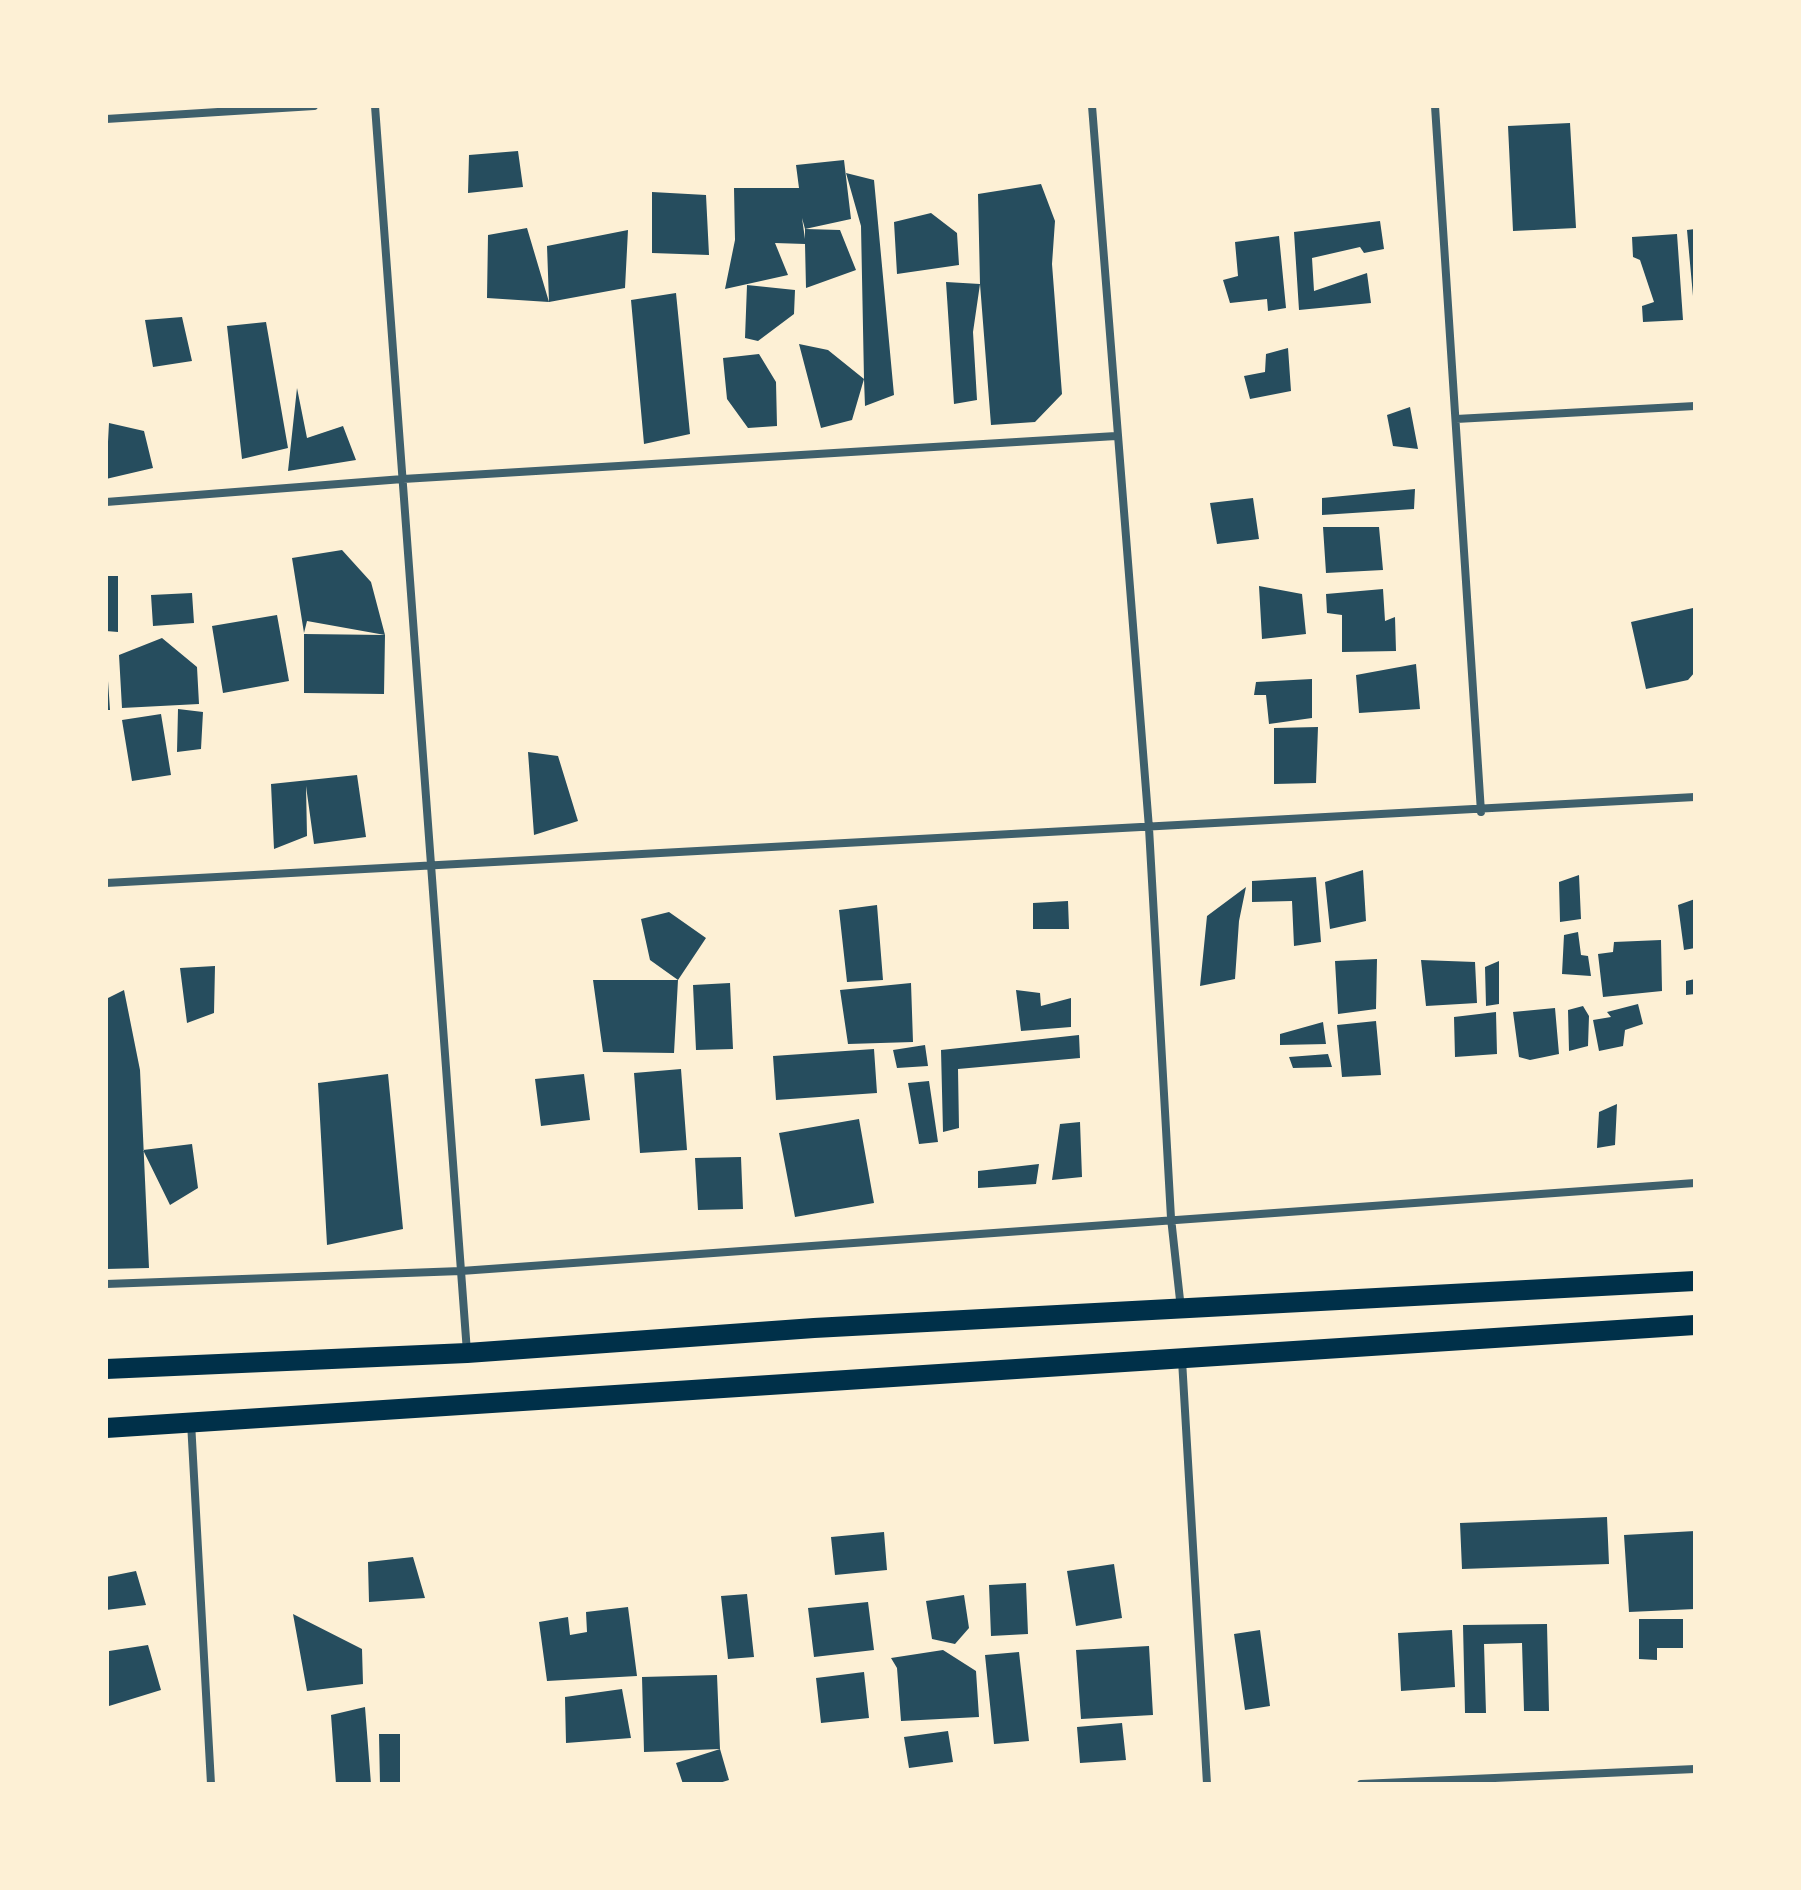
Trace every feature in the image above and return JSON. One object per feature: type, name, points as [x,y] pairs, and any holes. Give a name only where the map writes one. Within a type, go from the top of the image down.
[{"type":"main road","points":[[106,1369],[467,1353],[814,1328],[1695,1281]]},
{"type":"main road","points":[[106,1428],[685,1392],[929,1372],[1182,1360],[1695,1325]]},
{"type":"street","points":[[106,119],[314,106]]},
{"type":"street","points":[[375,106],[467,1353]]},
{"type":"street","points":[[1092,106],[1149,828],[1171,1218],[1181,1309]]},
{"type":"street","points":[[1435,106],[1481,812]]},
{"type":"street","points":[[1456,419],[1695,406]]},
{"type":"street","points":[[106,502],[403,479],[1116,436]]},
{"type":"street","points":[[106,883],[431,863],[1481,812],[1695,797]]},
{"type":"street","points":[[106,1284],[461,1271],[1695,1183]]},
{"type":"street","points":[[1182,1360],[1207,1784]]},
{"type":"street","points":[[191,1422],[211,1784]]},
{"type":"street","points":[[1361,1784],[1526,1781],[1695,1769]]},
{"type":"building","points":[[1570,123],[1576,228],[1513,231],[1508,126]]},
{"type":"building","points":[[518,151],[523,187],[468,193],[469,155]]},
{"type":"building","points":[[844,160],[851,219],[805,229],[840,230],[856,270],[806,288],[805,244],[775,243],[788,275],[725,289],[735,240],[734,188],[799,188],[796,165]]},
{"type":"building","points":[[846,173],[874,180],[894,395],[865,406],[861,226]]},
{"type":"building","points":[[1041,184],[1055,221],[1052,264],[1062,394],[1035,422],[991,425],[980,284],[978,194]]},
{"type":"building","points":[[652,192],[706,195],[709,255],[652,253]]},
{"type":"building","points":[[931,213],[957,233],[959,265],[897,274],[894,222]]},
{"type":"building","points":[[1380,221],[1384,249],[1364,253],[1360,247],[1312,258],[1314,291],[1367,273],[1371,303],[1299,310],[1294,232]]},
{"type":"building","points":[[527,228],[549,302],[487,298],[488,235]]},
{"type":"building","points":[[1695,229],[1695,296],[1693,296],[1687,230]]},
{"type":"building","points":[[628,230],[625,288],[549,302],[547,246]]},
{"type":"building","points":[[1677,234],[1683,320],[1643,322],[1642,306],[1654,302],[1640,260],[1633,257],[1632,237]]},
{"type":"building","points":[[1279,236],[1286,308],[1268,311],[1267,299],[1230,303],[1223,280],[1238,276],[1235,242]]},
{"type":"building","points":[[946,282],[980,284],[973,332],[977,400],[954,404]]},
{"type":"building","points":[[747,285],[795,290],[794,314],[758,341],[745,338]]},
{"type":"building","points":[[676,293],[690,434],[644,444],[631,300]]},
{"type":"building","points":[[182,317],[192,361],[153,367],[145,320]]},
{"type":"building","points":[[266,322],[288,448],[242,459],[227,326]]},
{"type":"building","points":[[799,344],[828,350],[864,379],[852,420],[821,428]]},
{"type":"building","points":[[1288,348],[1291,391],[1250,399],[1244,376],[1265,372],[1266,354]]},
{"type":"building","points":[[759,354],[776,382],[777,426],[748,428],[727,399],[723,358]]},
{"type":"building","points":[[297,388],[307,438],[343,426],[356,460],[288,471]]},
{"type":"building","points":[[1410,407],[1418,449],[1393,446],[1387,415]]},
{"type":"building","points":[[109,423],[144,431],[153,468],[106,479]]},
{"type":"building","points":[[1415,489],[1414,509],[1322,515],[1322,498]]},
{"type":"building","points":[[1253,498],[1259,539],[1217,544],[1210,503]]},
{"type":"building","points":[[1323,527],[1379,527],[1383,570],[1326,573]]},
{"type":"building","points":[[342,550],[371,582],[385,635],[307,621],[304,633],[292,558]]},
{"type":"building","points":[[106,576],[118,576],[118,632],[106,631]]},
{"type":"building","points":[[1259,586],[1302,594],[1306,634],[1262,639]]},
{"type":"building","points":[[1383,589],[1385,621],[1395,617],[1396,651],[1342,652],[1342,615],[1327,613],[1326,594]]},
{"type":"building","points":[[192,593],[194,623],[153,626],[151,595]]},
{"type":"building","points":[[1693,608],[1695,672],[1688,680],[1646,689],[1631,622]]},
{"type":"building","points":[[277,615],[289,681],[223,693],[212,626]]},
{"type":"building","points":[[304,634],[385,635],[384,694],[304,693]]},
{"type":"building","points":[[162,638],[197,667],[199,704],[122,708],[119,655]]},
{"type":"building","points":[[1416,664],[1420,709],[1359,713],[1356,675]]},
{"type":"building","points":[[1312,679],[1312,718],[1269,724],[1266,695],[1254,695],[1256,682]]},
{"type":"building","points":[[108,681],[110,710],[106,710]]},
{"type":"building","points":[[178,709],[203,712],[201,749],[177,752]]},
{"type":"building","points":[[161,714],[171,775],[132,781],[122,720]]},
{"type":"building","points":[[1318,727],[1316,783],[1274,784],[1274,728]]},
{"type":"building","points":[[528,752],[558,756],[578,821],[534,835]]},
{"type":"building","points":[[357,775],[366,837],[314,844],[306,786],[307,836],[274,849],[271,784]]},
{"type":"building","points":[[1363,870],[1366,921],[1330,929],[1325,882]]},
{"type":"building","points":[[1579,875],[1581,919],[1560,922],[1559,882]]},
{"type":"building","points":[[1316,877],[1321,942],[1294,946],[1292,901],[1252,902],[1252,881]]},
{"type":"building","points":[[1246,887],[1239,921],[1235,979],[1200,986],[1207,916]]},
{"type":"building","points":[[1695,899],[1695,948],[1684,950],[1678,905]]},
{"type":"building","points":[[1068,901],[1069,929],[1033,929],[1033,903]]},
{"type":"building","points":[[877,905],[883,980],[847,982],[839,910]]},
{"type":"building","points":[[669,912],[706,938],[678,980],[650,960],[641,919]]},
{"type":"building","points":[[1578,932],[1581,955],[1588,956],[1591,976],[1562,974],[1564,935]]},
{"type":"building","points":[[1661,940],[1662,991],[1603,997],[1598,954],[1613,952],[1614,942]]},
{"type":"building","points":[[1377,959],[1376,1009],[1338,1014],[1335,961]]},
{"type":"building","points":[[1421,960],[1475,962],[1477,1003],[1426,1006]]},
{"type":"building","points":[[1499,961],[1499,1004],[1486,1006],[1485,967]]},
{"type":"building","points":[[215,966],[214,1013],[187,1023],[180,968]]},
{"type":"building","points":[[1695,979],[1695,994],[1686,995],[1686,981]]},
{"type":"building","points":[[593,980],[678,980],[674,1053],[603,1052]]},
{"type":"building","points":[[730,983],[733,1049],[696,1050],[693,985]]},
{"type":"building","points":[[911,983],[913,1042],[848,1044],[840,990]]},
{"type":"building","points":[[124,990],[140,1070],[149,1268],[106,1269],[106,999]]},
{"type":"building","points":[[1016,990],[1040,993],[1041,1006],[1071,998],[1071,1027],[1021,1031]]},
{"type":"building","points":[[1638,1004],[1643,1024],[1625,1030],[1623,1046],[1599,1051],[1593,1020],[1611,1017],[1607,1012]]},
{"type":"building","points":[[1583,1006],[1589,1016],[1588,1046],[1569,1051],[1568,1010]]},
{"type":"building","points":[[1555,1008],[1559,1054],[1530,1060],[1519,1057],[1513,1012]]},
{"type":"building","points":[[1496,1012],[1497,1054],[1455,1057],[1454,1017]]},
{"type":"building","points":[[1376,1021],[1381,1075],[1342,1077],[1337,1025]]},
{"type":"building","points":[[1323,1022],[1326,1044],[1280,1045],[1280,1034]]},
{"type":"building","points":[[1079,1035],[1080,1058],[958,1069],[959,1128],[943,1132],[941,1050]]},
{"type":"building","points":[[925,1045],[928,1066],[897,1068],[893,1050]]},
{"type":"building","points":[[874,1049],[877,1093],[776,1100],[773,1056]]},
{"type":"building","points":[[1328,1054],[1332,1067],[1293,1068],[1289,1057]]},
{"type":"building","points":[[681,1069],[687,1150],[640,1153],[634,1073]]},
{"type":"building","points":[[388,1074],[403,1229],[327,1245],[318,1083]]},
{"type":"building","points":[[584,1074],[590,1120],[541,1126],[535,1079]]},
{"type":"building","points":[[929,1081],[938,1142],[919,1144],[908,1083]]},
{"type":"building","points":[[1617,1104],[1615,1145],[1597,1148],[1599,1112]]},
{"type":"building","points":[[859,1119],[874,1203],[795,1217],[779,1133]]},
{"type":"building","points":[[1080,1122],[1082,1177],[1052,1180],[1060,1124]]},
{"type":"building","points":[[192,1144],[198,1188],[170,1205],[143,1150]]},
{"type":"building","points":[[741,1157],[743,1209],[698,1210],[695,1158]]},
{"type":"building","points":[[1039,1164],[1036,1184],[978,1188],[978,1171]]},
{"type":"building","points":[[1607,1517],[1609,1564],[1462,1569],[1460,1523]]},
{"type":"building","points":[[1695,1531],[1695,1609],[1629,1612],[1624,1535]]},
{"type":"building","points":[[884,1532],[887,1570],[835,1575],[831,1537]]},
{"type":"building","points":[[413,1557],[425,1598],[369,1602],[368,1562]]},
{"type":"building","points":[[1114,1564],[1122,1618],[1076,1626],[1067,1571]]},
{"type":"building","points":[[136,1571],[146,1605],[106,1610],[106,1577]]},
{"type":"building","points":[[1026,1583],[1028,1634],[991,1636],[989,1585]]},
{"type":"building","points":[[747,1594],[754,1657],[728,1659],[721,1596]]},
{"type":"building","points":[[964,1595],[969,1628],[955,1644],[932,1639],[926,1601]]},
{"type":"building","points":[[868,1602],[874,1650],[814,1657],[808,1608]]},
{"type":"building","points":[[628,1607],[637,1676],[547,1681],[539,1622],[568,1617],[570,1635],[587,1632],[586,1612]]},
{"type":"building","points":[[293,1614],[362,1649],[363,1684],[307,1691]]},
{"type":"building","points":[[1639,1619],[1683,1619],[1683,1648],[1657,1648],[1657,1660],[1639,1659]]},
{"type":"building","points":[[1547,1624],[1549,1711],[1524,1711],[1522,1643],[1484,1644],[1486,1713],[1465,1713],[1463,1625]]},
{"type":"building","points":[[1260,1630],[1270,1706],[1245,1710],[1234,1634]]},
{"type":"building","points":[[1452,1630],[1455,1687],[1401,1691],[1398,1633]]},
{"type":"building","points":[[148,1645],[161,1690],[109,1706],[109,1651]]},
{"type":"building","points":[[1149,1646],[1153,1715],[1081,1719],[1076,1650]]},
{"type":"building","points":[[943,1650],[976,1671],[979,1717],[901,1721],[897,1668],[891,1658]]},
{"type":"building","points":[[1019,1652],[1029,1741],[994,1744],[985,1655]]},
{"type":"building","points":[[864,1672],[869,1718],[821,1723],[816,1678]]},
{"type":"building","points":[[717,1675],[720,1749],[644,1752],[642,1677]]},
{"type":"building","points":[[622,1689],[631,1738],[566,1743],[565,1697]]},
{"type":"building","points":[[365,1707],[371,1784],[336,1784],[331,1715]]},
{"type":"building","points":[[1122,1723],[1126,1760],[1080,1763],[1077,1727]]},
{"type":"building","points":[[948,1731],[953,1762],[909,1768],[904,1737]]},
{"type":"building","points":[[379,1734],[400,1734],[400,1784],[380,1784]]},
{"type":"building","points":[[720,1749],[729,1780],[716,1784],[683,1784],[676,1763]]}]
